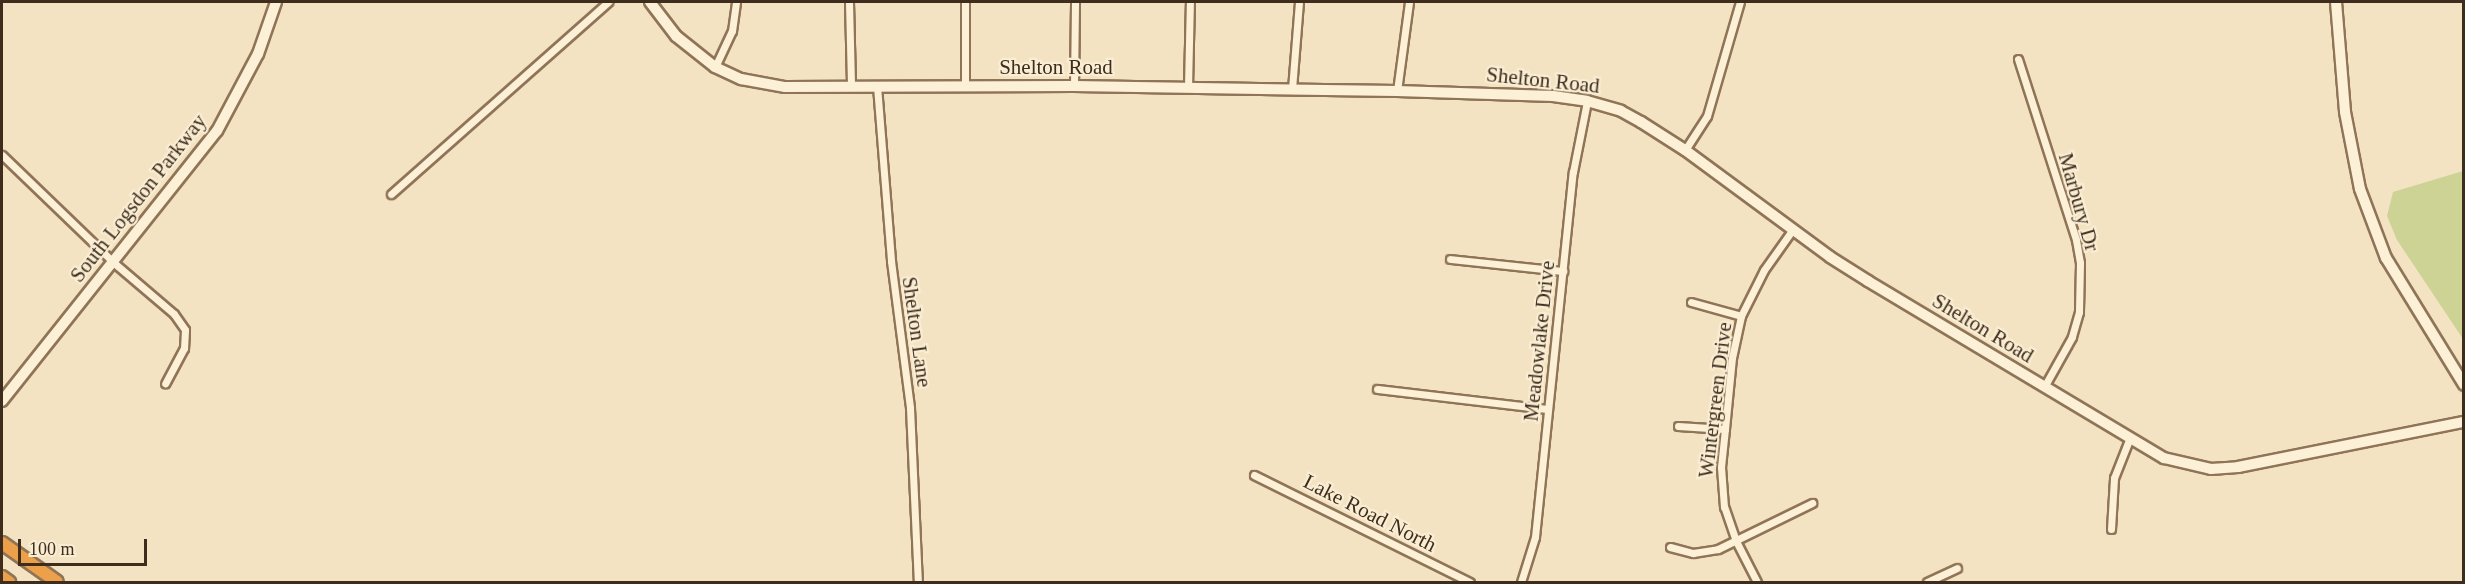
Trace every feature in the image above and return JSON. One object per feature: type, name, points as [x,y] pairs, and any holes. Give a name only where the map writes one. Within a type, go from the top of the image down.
[{"type":"highway","points":[[2,543],[57,582]]},
{"type":"highway","points":[[2,577],[9,582]]},
{"type":"street","name":"South Logsdon Parkway","points":[[2,401],[201,153],[229,113],[258,54],[276,2]]},
{"type":"street","points":[[391,194],[608,2]]},
{"type":"street","name":"Shelton Road","points":[[650,2],[676,36],[715,67],[741,79],[775,86],[1188,87],[1553,96],[1587,101],[1621,111],[1685,150],[1868,281],[2129,440],[2164,458],[2186,465],[2220,468],[2269,462],[2463,422]]},
{"type":"street","points":[[715,67],[732,31],[736,2]]},
{"type":"street","points":[[849,2],[850,87]]},
{"type":"street","points":[[965,2],[965,86]]},
{"type":"street","points":[[1074,86],[1075,2]]},
{"type":"street","points":[[1188,87],[1190,2]]},
{"type":"street","points":[[1292,89],[1299,2]]},
{"type":"street","points":[[1397,91],[1409,2]]},
{"type":"street","points":[[1685,150],[1707,116],[1740,2]]},
{"type":"street","points":[[2336,2],[2345,112],[2360,189],[2386,258],[2463,385]]},
{"type":"street","name":"Marbury Dr","points":[[2018,58],[2076,240],[2080,263],[2079,312],[2072,337],[2044,387]]},
{"type":"street","name":"Shelton Lane","points":[[877,87],[891,261],[910,408],[918,582]]},
{"type":"street","name":"Meadowlake Drive","points":[[1521,582],[1535,537],[1577,144],[1587,101]]},
{"type":"street","points":[[2,155],[113,262],[174,314],[185,330],[184,348],[165,382]]},
{"type":"street","name":"Wintergreen Drive","points":[[1757,582],[1736,541],[1721,489],[1732,358],[1741,316],[1764,270],[1793,229]]},
{"type":"street","points":[[1450,259],[1563,271]]},
{"type":"street","points":[[1691,302],[1741,316]]},
{"type":"street","points":[[1377,389],[1548,409]]},
{"type":"street","points":[[1678,426],[1725,429]]},
{"type":"street","points":[[2110,529],[2114,478],[2129,440]]},
{"type":"street","name":"Lake Road North","points":[[1254,475],[1470,582]]},
{"type":"street","points":[[1670,547],[1683,552],[1705,552],[1736,541],[1812,503]]},
{"type":"street","points":[[1927,582],[1957,568]]},
{"type":"green space","points":[[2464,171],[2463,339],[2397,240],[2387,216],[2393,192]]}]
